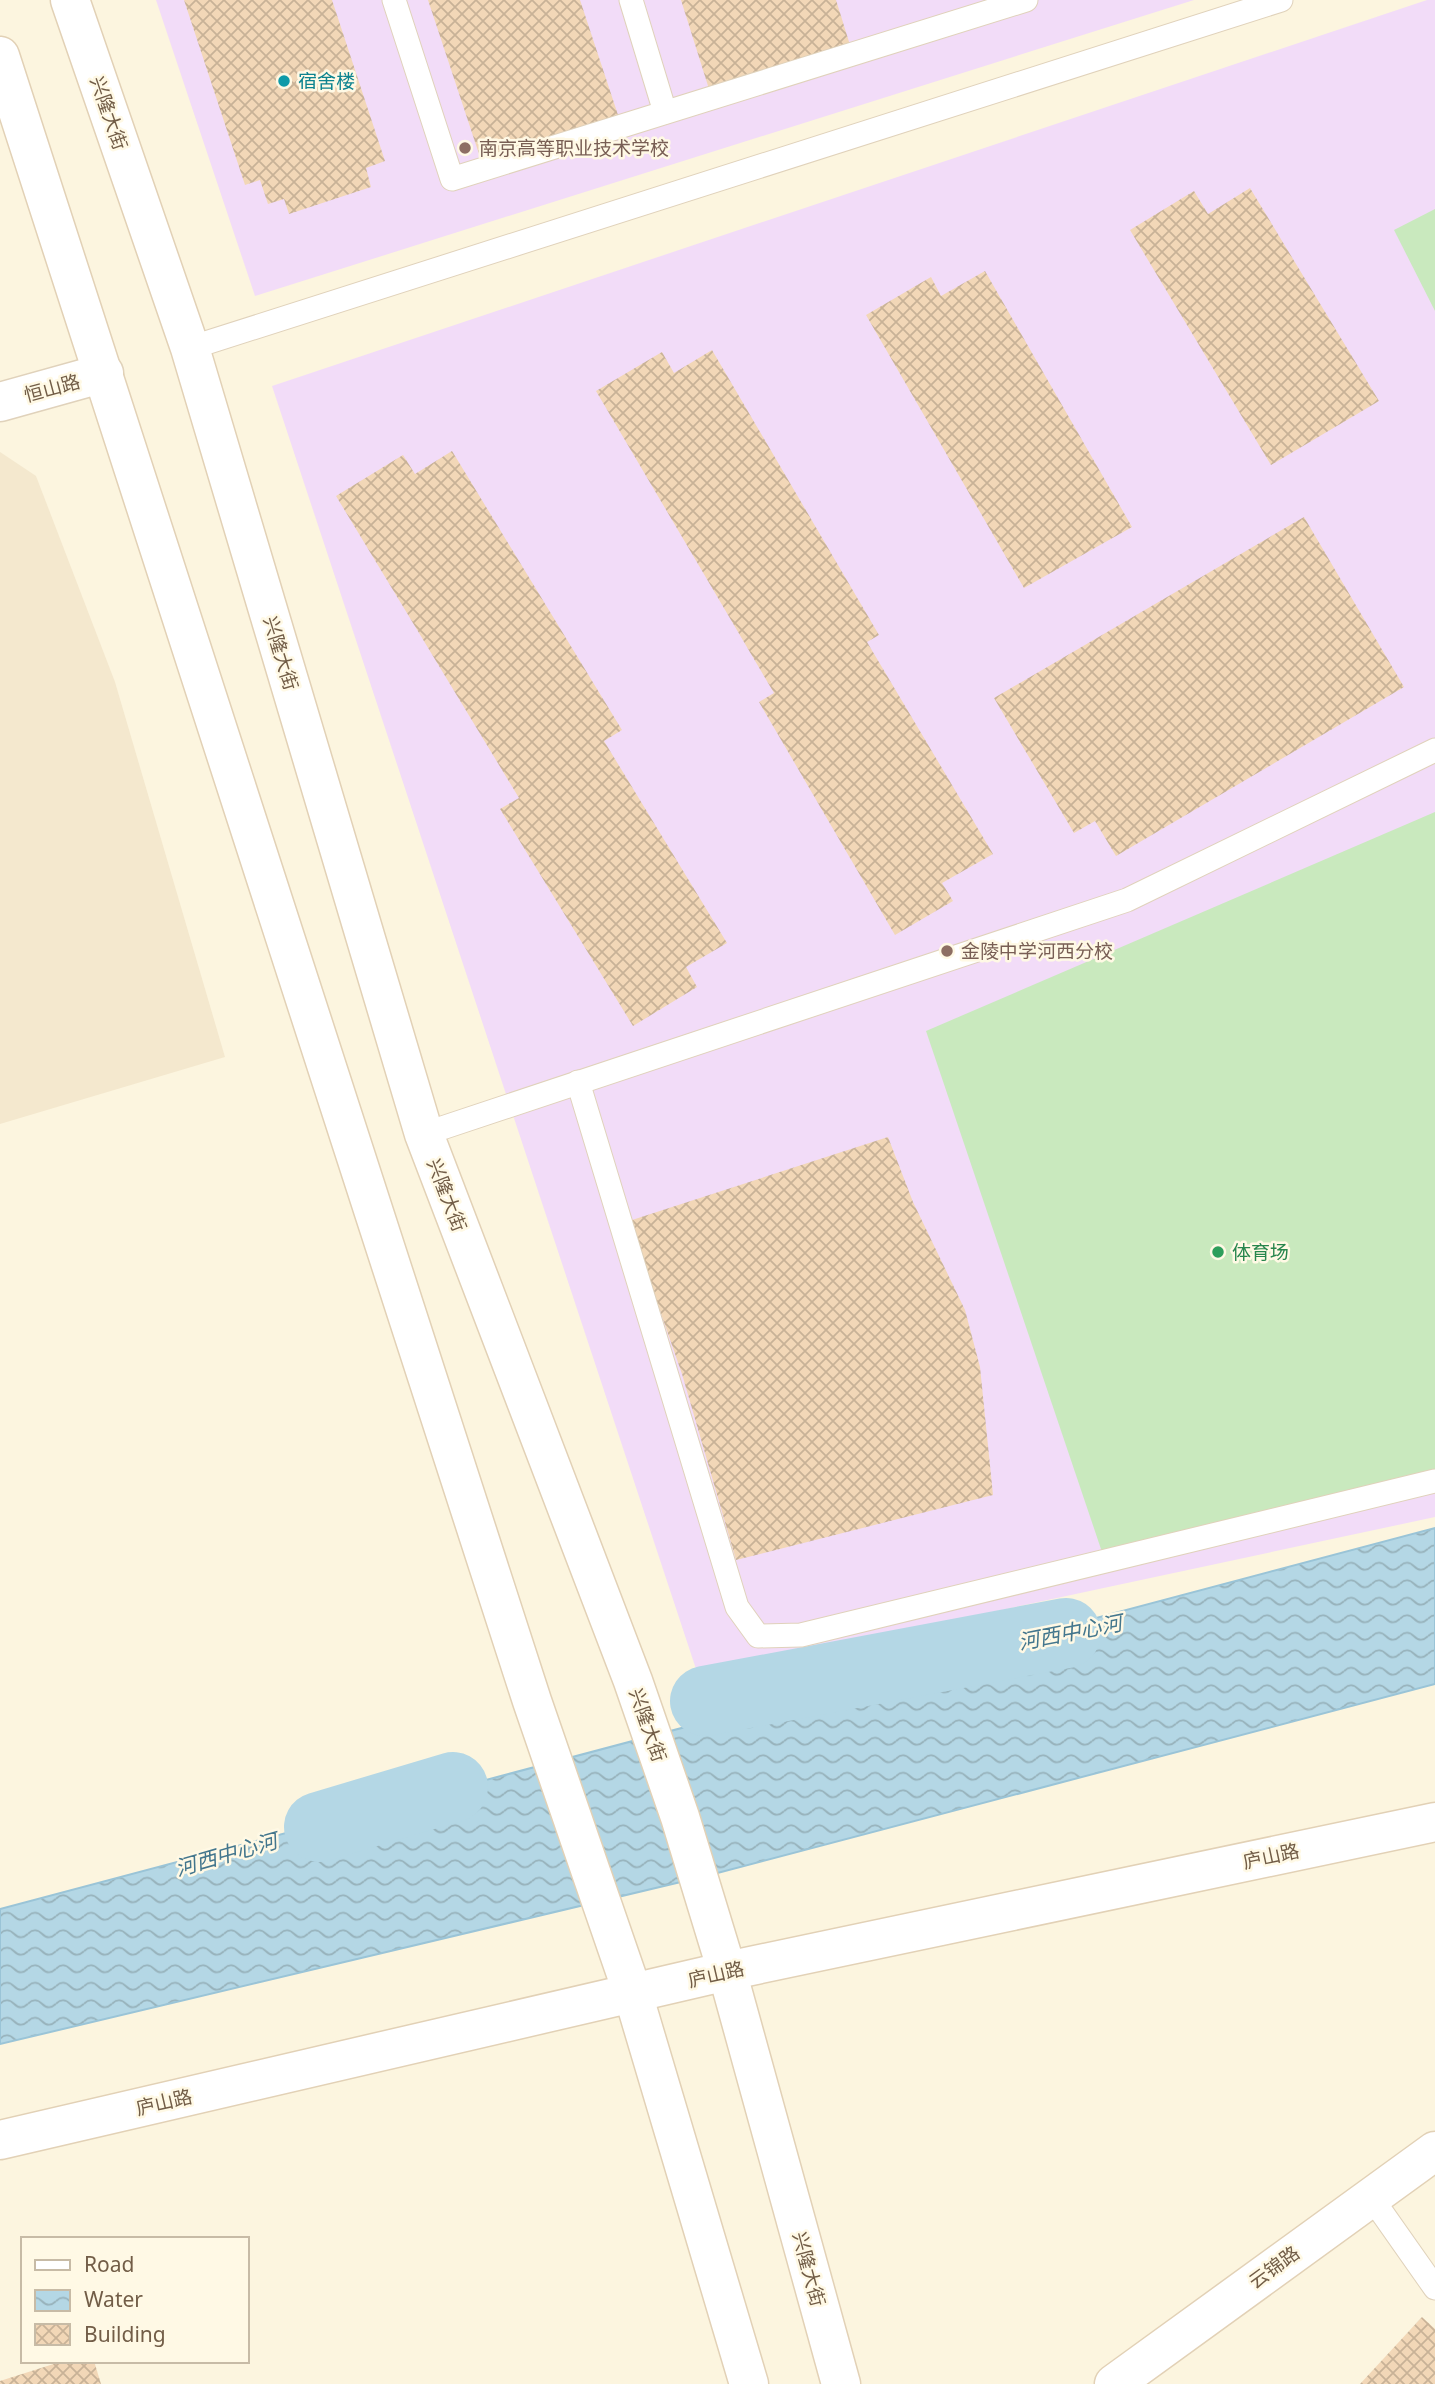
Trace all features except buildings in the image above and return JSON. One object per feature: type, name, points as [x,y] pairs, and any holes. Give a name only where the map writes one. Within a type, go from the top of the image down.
[{"type":"main road","name":"兴隆大街","points":[[70,0],[190,348],[424,1134],[633,1681],[680,1817],[727,1971],[841,2384]]},
{"type":"main road","points":[[0,56],[527,1688],[633,1994],[749,2384]]},
{"type":"main road","name":"恒山路","points":[[0,402],[104,373]]},
{"type":"main road","name":"庐山路","points":[[0,2140],[727,1971],[1435,1822]]},
{"type":"main road","name":"云锦路","points":[[1114,2384],[1435,2151]]},
{"type":"lane","points":[[394,0],[452,179],[665,112],[970,8],[1026,0]]},
{"type":"lane","points":[[631,0],[665,112]]},
{"type":"lane","points":[[190,348],[1281,0]]},
{"type":"lane","points":[[424,1134],[1127,900],[1435,750]]},
{"type":"lane","points":[[578,1082],[737,1607],[758,1636],[801,1635],[1435,1481]]},
{"type":"lane","points":[[1371,2197],[1435,2288]]},
{"type":"shaded area","name":"南京高等职业技术学校","points":[[156,0],[1194,0],[255,296]]},
{"type":"shaded area","name":"金陵中学河西分校","points":[[1427,0],[1435,0],[1435,1517],[698,1675],[272,386]]},
{"type":"shaded area","points":[[0,452],[36,476],[115,682],[225,1057],[0,1124]]},
{"type":"green space","points":[[1435,209],[1435,311],[1394,230]]},
{"type":"green space","name":"体育场","points":[[1435,812],[1435,1473],[1102,1552],[926,1031]]},
{"type":"water","points":[[1435,1528],[1435,1684],[706,1876],[0,2044],[0,1909]]},
{"type":"waterway","name":"河西中心河","points":[[705,1701],[1066,1633]]},
{"type":"waterway","name":"河西中心河","points":[[319,1827],[453,1787]]},
{"type":"place","name":"宿舍楼","points":[[284,81]]},
{"type":"place","name":"南京高等职业技术学校","points":[[465,148]]},
{"type":"place","name":"金陵中学河西分校","points":[[947,951]]},
{"type":"place","name":"体育场","points":[[1218,1252]]}]
